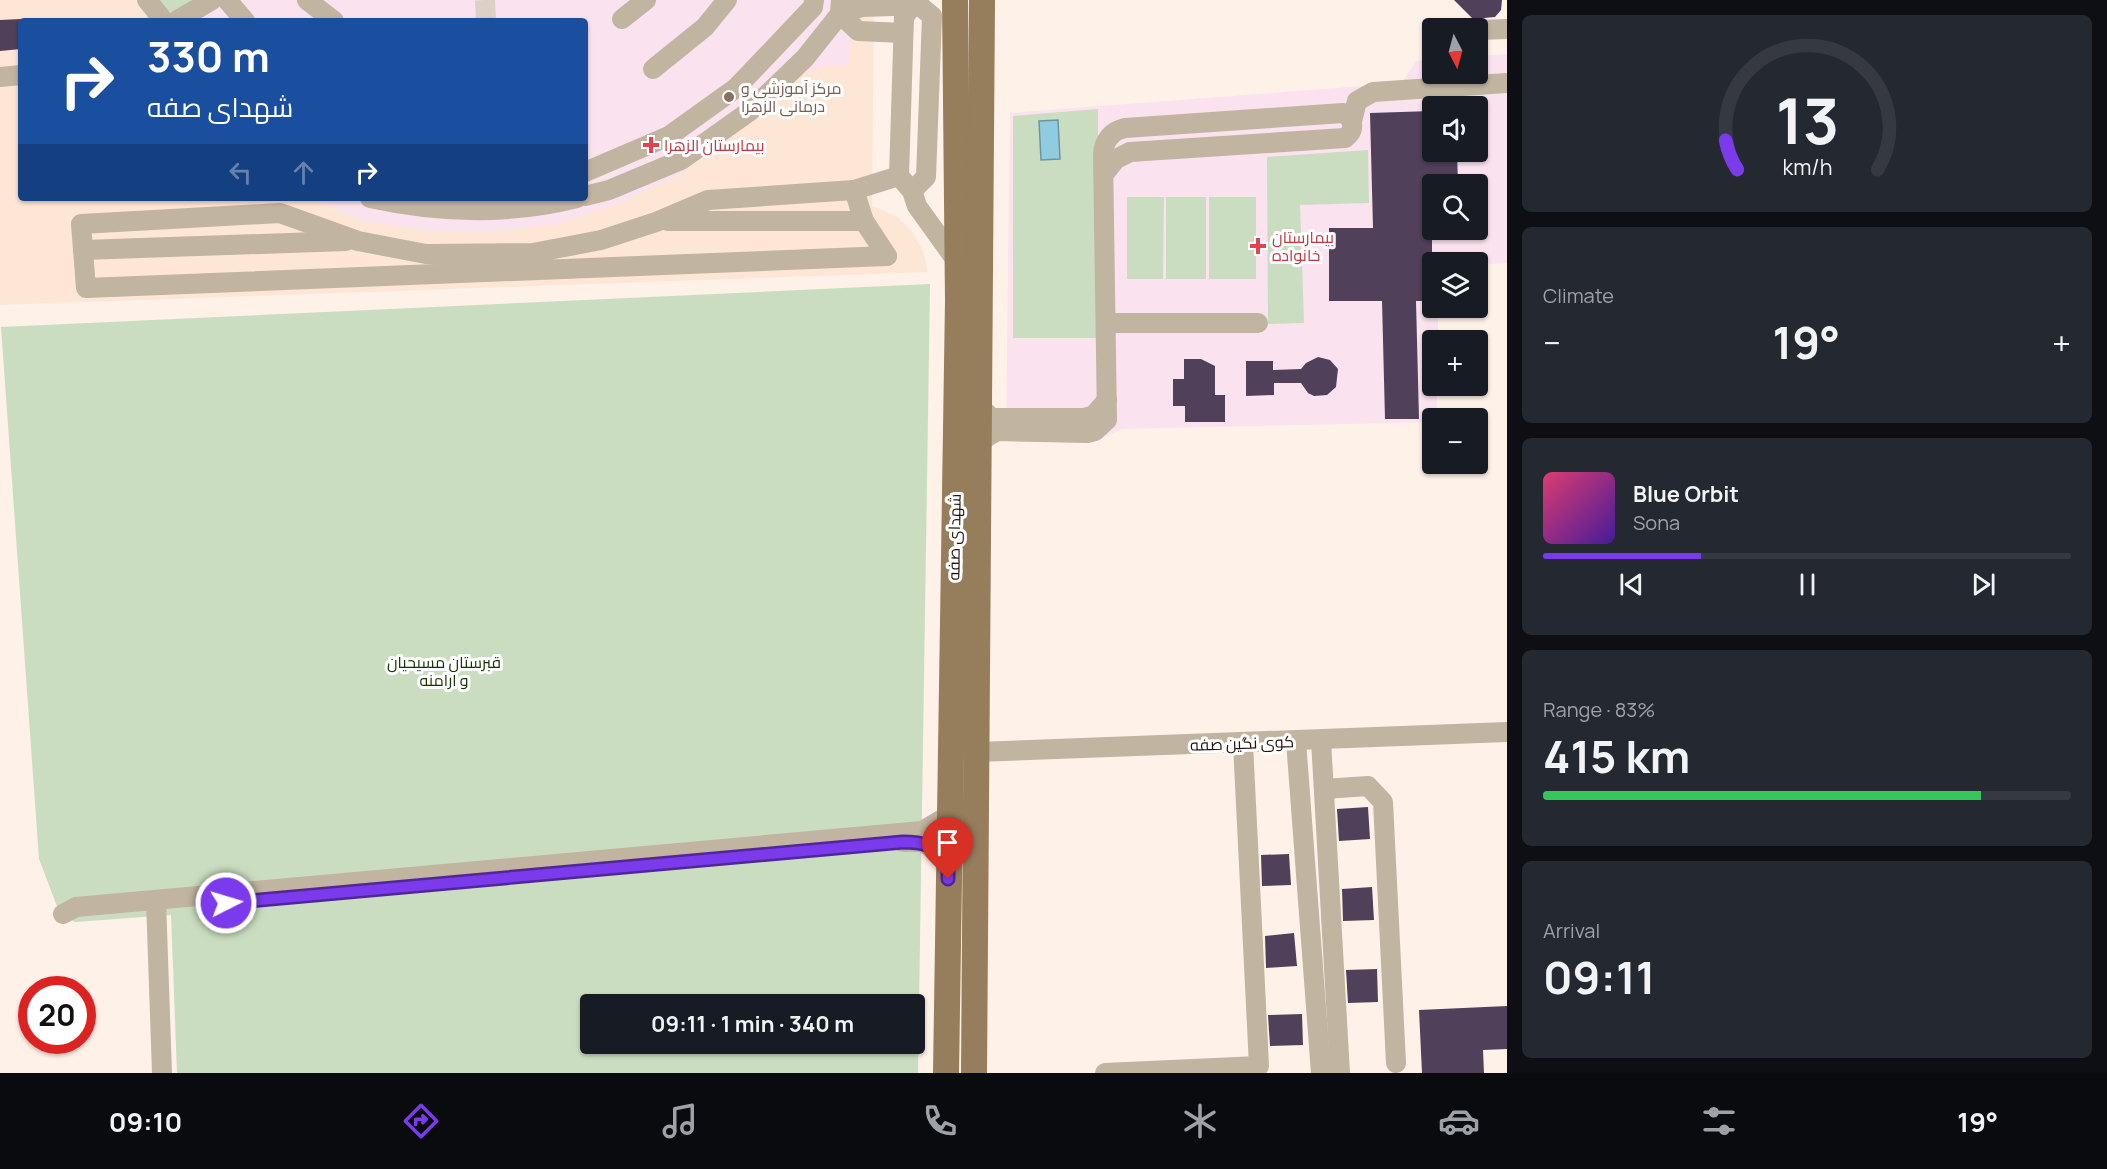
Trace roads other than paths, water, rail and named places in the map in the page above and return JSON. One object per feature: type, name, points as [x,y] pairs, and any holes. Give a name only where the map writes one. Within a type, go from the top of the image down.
[{"type":"main road","name":"شهدای صفه","points":[[946,1073],[958,263],[955,0]]},
{"type":"main road","name":"شهدای صفه","points":[[974,1073],[982,0]]},
{"type":"lane","points":[[147,0],[147,18]]},
{"type":"lane","points":[[147,0],[162,18]]},
{"type":"lane","points":[[181,18],[212,0]]},
{"type":"lane","points":[[227,0],[242,18]]},
{"type":"lane","points":[[307,0],[330,18]]},
{"type":"lane","points":[[622,19],[646,0]]},
{"type":"lane","points":[[652,69],[705,27],[727,0]]},
{"type":"lane","points":[[917,1],[904,17],[903,33],[906,184],[917,206],[958,263]]},
{"type":"lane","points":[[588,171],[669,136],[735,88],[809,2],[841,7],[862,7],[917,1]]},
{"type":"lane","points":[[854,190],[864,221],[887,256],[86,288],[81,224],[280,213],[358,240],[426,254],[533,253],[601,240],[658,221],[708,200],[906,184],[926,177],[932,16],[917,1]]},
{"type":"lane","points":[[841,7],[858,31],[903,33]]},
{"type":"lane","points":[[588,195],[609,190],[681,160],[750,111],[805,58],[841,7]]},
{"type":"lane","points":[[1488,30],[1507,29]]},
{"type":"lane","points":[[0,76],[18,75]]},
{"type":"lane","points":[[979,446],[985,438],[997,431],[1095,431],[1107,420],[1104,174],[1116,159],[1130,152],[1345,138],[1352,129],[1357,101],[1373,92],[1507,83]]},
{"type":"lane","points":[[689,122],[700,147]]},
{"type":"lane","points":[[390,201],[451,210],[494,204],[551,205],[566,201]]},
{"type":"lane","points":[[658,221],[864,221]]},
{"type":"lane","points":[[83,250],[358,240]]},
{"type":"lane","points":[[1106,323],[1258,323]]},
{"type":"lane","points":[[980,407],[992,418],[1084,418],[1094,415],[1107,400]]},
{"type":"lane","name":"کوی نگین صفه","points":[[977,752],[1243,744],[1507,732]]},
{"type":"lane","points":[[1321,740],[1340,1073]]},
{"type":"lane","points":[[1296,741],[1321,1073]]},
{"type":"lane","points":[[1105,1073],[1259,1066],[1243,744]]},
{"type":"lane","points":[[1324,789],[1368,786],[1383,802],[1396,1063]]},
{"type":"lane","points":[[156,904],[922,831],[949,815]]},
{"type":"lane","points":[[156,904],[903,842],[923,842],[948,860]]},
{"type":"lane","points":[[156,904],[162,1073]]},
{"type":"water","points":[[1058,120],[1060,159],[1041,160],[1039,121]]},
{"type":"tunnel","points":[[485,0],[486,18]]},
{"type":"place","name":"مرکز آموزشی و درمانی الزهرا","points":[[729,97]]},
{"type":"place","name":"بیمارستان الزهرا","points":[[651,145]]},
{"type":"place","name":"بیمارستان خانواده","points":[[1258,246]]},
{"type":"park label","name":"قبرستان مسیحیان و ارامنه","points":[[444,671]]}]
